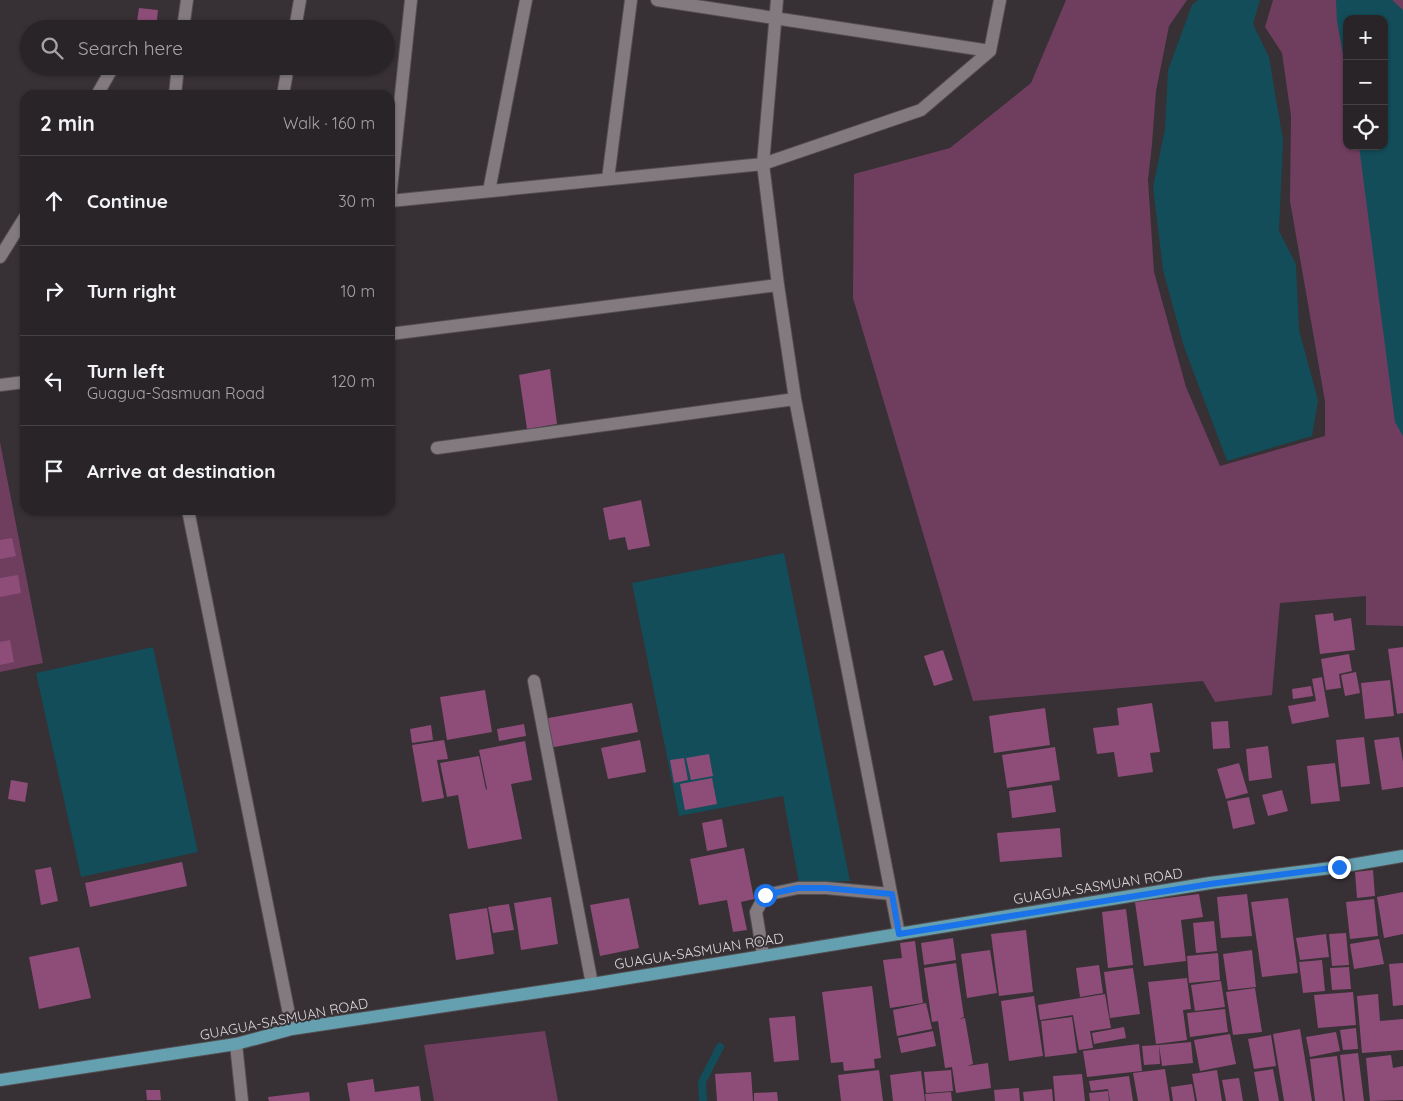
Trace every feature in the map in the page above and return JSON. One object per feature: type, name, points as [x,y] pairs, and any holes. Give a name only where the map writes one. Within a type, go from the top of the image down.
[{"type":"main road","name":"GUAGUA-SASMUAN ROAD","points":[[0,1080],[236,1044],[292,1029],[592,984],[1210,884],[1339,867],[1403,856]]},
{"type":"street","points":[[184,20],[187,0]]},
{"type":"street","points":[[297,20],[300,0]]},
{"type":"street","points":[[395,152],[411,0]]},
{"type":"street","points":[[489,191],[526,0]]},
{"type":"street","points":[[608,179],[631,0]]},
{"type":"street","points":[[657,0],[990,51]]},
{"type":"street","points":[[776,0],[763,164],[778,285],[795,399],[899,934]]},
{"type":"street","points":[[395,200],[763,164],[920,110],[990,51],[1000,0]]},
{"type":"street","points":[[100,90],[108,75]]},
{"type":"street","points":[[176,90],[177,75]]},
{"type":"street","points":[[284,90],[286,75]]},
{"type":"street","points":[[0,257],[20,225]]},
{"type":"street","points":[[395,333],[778,285]]},
{"type":"street","points":[[0,385],[20,383]]},
{"type":"street","points":[[437,448],[795,399]]},
{"type":"street","points":[[189,515],[292,1029]]},
{"type":"street","points":[[534,681],[592,984]]},
{"type":"street","points":[[764,955],[756,912],[765,895],[798,888],[826,888],[892,894]]},
{"type":"street","points":[[236,1044],[242,1101]]},
{"type":"shaded area","points":[[1066,0],[1187,0],[1169,26],[1156,91],[1148,180],[1154,272],[1186,387],[1220,466],[1325,436],[1325,401],[1290,201],[1291,116],[1282,53],[1265,27],[1273,0],[1403,0],[1403,626],[1366,625],[1366,596],[1280,603],[1272,695],[1215,702],[1203,681],[973,701],[853,298],[854,174],[950,148],[1031,83]]},
{"type":"shaded area","points":[[0,442],[43,663],[0,672]]},
{"type":"shaded area","points":[[545,1031],[558,1101],[434,1101],[424,1045]]},
{"type":"water","points":[[1198,0],[1260,0],[1253,24],[1269,57],[1283,140],[1279,231],[1296,264],[1299,330],[1318,400],[1312,436],[1227,461],[1184,347],[1163,270],[1153,187],[1165,129],[1168,70],[1192,5]]},
{"type":"water","points":[[1336,0],[1392,0],[1403,10],[1403,436],[1395,422],[1360,150],[1388,150],[1388,15],[1343,15],[1343,54],[1337,22]]},
{"type":"water","points":[[784,553],[850,881],[799,883],[783,796],[679,816],[632,583]]},
{"type":"water","points":[[153,647],[198,852],[81,877],[36,673]]},
{"type":"building","points":[[139,8],[158,10],[157,20],[137,20]]},
{"type":"building","points":[[550,369],[557,424],[527,429],[519,375]]},
{"type":"building","points":[[641,500],[650,546],[628,550],[625,537],[609,540],[603,508]]},
{"type":"building","points":[[12,538],[16,556],[0,559],[0,540]]},
{"type":"building","points":[[18,575],[21,593],[0,597],[0,578]]},
{"type":"building","points":[[1333,613],[1334,621],[1351,618],[1355,650],[1320,654],[1315,615]]},
{"type":"building","points":[[10,640],[14,662],[0,665],[0,642]]},
{"type":"building","points":[[1403,647],[1403,713],[1397,714],[1388,649]]},
{"type":"building","points":[[943,650],[953,680],[934,686],[924,656]]},
{"type":"building","points":[[1349,654],[1352,671],[1339,674],[1341,688],[1326,690],[1321,659]]},
{"type":"building","points":[[1356,672],[1360,693],[1345,696],[1341,675]]},
{"type":"building","points":[[1322,677],[1329,717],[1292,724],[1288,706],[1316,701],[1312,679]]},
{"type":"building","points":[[1390,680],[1394,716],[1365,719],[1361,683]]},
{"type":"building","points":[[1311,686],[1313,696],[1293,699],[1292,689]]},
{"type":"building","points":[[485,690],[492,732],[447,740],[440,697]]},
{"type":"building","points":[[632,703],[638,732],[549,748],[543,719]]},
{"type":"building","points":[[1152,703],[1160,752],[1150,753],[1153,772],[1118,777],[1114,752],[1097,754],[1093,728],[1119,725],[1117,708]]},
{"type":"building","points":[[1045,708],[1050,745],[994,753],[989,716]]},
{"type":"building","points":[[1228,721],[1230,748],[1213,749],[1211,722]]},
{"type":"building","points":[[524,724],[526,736],[499,741],[497,729]]},
{"type":"building","points":[[431,725],[433,740],[412,743],[410,729]]},
{"type":"building","points":[[1364,737],[1370,784],[1341,787],[1336,740]]},
{"type":"building","points":[[1399,737],[1403,762],[1403,787],[1382,790],[1374,740]]},
{"type":"building","points":[[444,740],[448,759],[437,760],[444,798],[422,802],[412,745]]},
{"type":"building","points":[[640,740],[646,772],[608,779],[601,748]]},
{"type":"building","points":[[525,741],[532,780],[511,784],[522,839],[468,849],[458,795],[447,797],[440,763],[479,756],[486,790],[479,750]]},
{"type":"building","points":[[1268,746],[1272,778],[1249,781],[1246,749]]},
{"type":"building","points":[[1055,747],[1060,780],[1007,788],[1002,755]]},
{"type":"building","points":[[709,754],[713,776],[691,780],[686,758]]},
{"type":"building","points":[[684,758],[688,780],[674,783],[670,760]]},
{"type":"building","points":[[1239,763],[1248,793],[1226,799],[1217,769]]},
{"type":"building","points":[[1335,763],[1340,801],[1311,804],[1307,766]]},
{"type":"building","points":[[712,778],[717,804],[685,810],[680,784]]},
{"type":"building","points":[[11,780],[28,783],[25,802],[8,799]]},
{"type":"building","points":[[1052,785],[1056,812],[1012,818],[1009,791]]},
{"type":"building","points":[[1282,790],[1288,811],[1268,816],[1262,795]]},
{"type":"building","points":[[1249,797],[1255,824],[1233,829],[1227,801]]},
{"type":"building","points":[[722,819],[727,847],[707,851],[702,823]]},
{"type":"building","points":[[1060,828],[1062,857],[1000,862],[997,833]]},
{"type":"building","points":[[744,848],[754,899],[741,902],[747,930],[733,932],[727,900],[699,905],[690,859]]},
{"type":"building","points":[[182,862],[187,886],[90,907],[85,883]]},
{"type":"building","points":[[51,867],[58,901],[41,905],[35,870]]},
{"type":"building","points":[[1373,870],[1375,896],[1357,898],[1355,872]]},
{"type":"building","points":[[1403,892],[1403,934],[1384,938],[1377,897]]},
{"type":"building","points":[[1199,894],[1203,917],[1181,920],[1186,961],[1144,966],[1135,902]]},
{"type":"building","points":[[1247,894],[1252,936],[1221,938],[1217,897]]},
{"type":"building","points":[[551,897],[558,944],[521,950],[514,903]]},
{"type":"building","points":[[629,898],[639,948],[600,956],[590,905]]},
{"type":"building","points":[[1288,898],[1298,973],[1262,977],[1251,902]]},
{"type":"building","points":[[1374,899],[1378,936],[1350,939],[1346,902]]},
{"type":"building","points":[[509,904],[514,930],[493,933],[488,907]]},
{"type":"building","points":[[487,908],[494,954],[456,960],[449,914]]},
{"type":"building","points":[[1126,909],[1133,965],[1108,968],[1102,912]]},
{"type":"building","points":[[1214,921],[1217,951],[1196,953],[1193,923]]},
{"type":"building","points":[[1026,930],[1033,992],[999,996],[991,934]]},
{"type":"building","points":[[1346,933],[1349,965],[1332,966],[1329,934]]},
{"type":"building","points":[[1326,934],[1329,957],[1300,960],[1296,938]]},
{"type":"building","points":[[953,938],[956,960],[924,965],[921,943]]},
{"type":"building","points":[[1379,939],[1384,964],[1354,969],[1350,944]]},
{"type":"building","points":[[915,941],[923,1003],[890,1008],[883,960],[902,958],[900,943]]},
{"type":"building","points":[[79,947],[91,998],[39,1009],[29,957]]},
{"type":"building","points":[[990,950],[997,993],[967,998],[961,954]]},
{"type":"building","points":[[1252,950],[1256,987],[1228,990],[1223,954]]},
{"type":"building","points":[[1218,953],[1220,980],[1189,983],[1187,956]]},
{"type":"building","points":[[1322,960],[1325,991],[1303,993],[1299,962]]},
{"type":"building","points":[[956,963],[964,1017],[959,1019],[965,1018],[973,1064],[967,1066],[988,1063],[991,1088],[956,1093],[952,1067],[945,1068],[938,1021],[932,1022],[924,968]]},
{"type":"building","points":[[1403,963],[1403,1005],[1393,1006],[1389,964]]},
{"type":"building","points":[[1099,965],[1103,993],[1080,997],[1076,968]]},
{"type":"building","points":[[1349,967],[1351,989],[1332,990],[1330,968]]},
{"type":"building","points":[[1133,968],[1140,1014],[1110,1018],[1104,972]]},
{"type":"building","points":[[1187,978],[1191,1009],[1183,1010],[1187,1040],[1156,1044],[1148,982]]},
{"type":"building","points":[[1221,981],[1225,1007],[1195,1011],[1191,985]]},
{"type":"building","points":[[872,986],[881,1058],[874,1059],[875,1068],[844,1071],[843,1062],[831,1063],[822,992]]},
{"type":"building","points":[[1255,988],[1262,1032],[1233,1035],[1226,992]]},
{"type":"building","points":[[1353,992],[1356,1025],[1318,1028],[1314,995]]},
{"type":"building","points":[[1105,994],[1111,1028],[1090,1031],[1093,1048],[1079,1050],[1073,1015],[1040,1020],[1038,1005]]},
{"type":"building","points":[[1378,994],[1380,1021],[1403,1019],[1403,1050],[1362,1053],[1357,996]]},
{"type":"building","points":[[1034,996],[1043,1056],[1009,1061],[1001,1001]]},
{"type":"building","points":[[926,1003],[932,1029],[897,1036],[893,1010]]},
{"type":"building","points":[[1225,1009],[1228,1032],[1190,1037],[1187,1013]]},
{"type":"building","points":[[795,1016],[799,1060],[774,1062],[769,1018]]},
{"type":"building","points":[[1072,1017],[1077,1053],[1045,1057],[1041,1021]]},
{"type":"building","points":[[1124,1027],[1126,1038],[1094,1044],[1092,1033]]},
{"type":"building","points":[[1356,1028],[1358,1049],[1343,1050],[1340,1030]]},
{"type":"building","points":[[1300,1029],[1312,1101],[1284,1101],[1273,1034]]},
{"type":"building","points":[[933,1031],[936,1046],[901,1053],[898,1038]]},
{"type":"building","points":[[1336,1032],[1340,1051],[1310,1057],[1306,1037]]},
{"type":"building","points":[[1230,1034],[1236,1064],[1200,1071],[1194,1040]]},
{"type":"building","points":[[1271,1035],[1276,1066],[1254,1069],[1248,1039]]},
{"type":"building","points":[[1191,1042],[1193,1063],[1162,1066],[1159,1045]]},
{"type":"building","points":[[1139,1044],[1142,1071],[1087,1077],[1083,1051]]},
{"type":"building","points":[[1159,1045],[1160,1064],[1144,1065],[1142,1046]]},
{"type":"building","points":[[1358,1053],[1364,1101],[1345,1101],[1340,1055]]},
{"type":"building","points":[[1391,1055],[1393,1068],[1403,1066],[1403,1100],[1370,1101],[1366,1058]]},
{"type":"building","points":[[1337,1056],[1343,1101],[1315,1101],[1310,1059]]},
{"type":"building","points":[[1165,1069],[1170,1101],[1138,1101],[1133,1073]]},
{"type":"building","points":[[1273,1069],[1279,1101],[1259,1101],[1254,1072]]},
{"type":"building","points":[[879,1070],[883,1101],[841,1101],[838,1075]]},
{"type":"building","points":[[951,1070],[953,1091],[926,1093],[924,1072]]},
{"type":"building","points":[[1217,1070],[1222,1101],[1197,1101],[1192,1074]]},
{"type":"building","points":[[921,1071],[925,1101],[893,1101],[890,1075]]},
{"type":"building","points":[[751,1072],[753,1101],[717,1101],[715,1074]]},
{"type":"building","points":[[1082,1074],[1085,1101],[1055,1101],[1053,1076]]},
{"type":"building","points":[[1129,1076],[1133,1101],[1110,1101],[1108,1089],[1091,1091],[1089,1081]]},
{"type":"building","points":[[1239,1078],[1243,1101],[1226,1101],[1222,1080]]},
{"type":"building","points":[[373,1079],[375,1092],[419,1086],[421,1101],[350,1101],[347,1083]]},
{"type":"building","points":[[1192,1084],[1195,1101],[1173,1101],[1171,1087]]},
{"type":"building","points":[[1019,1088],[1020,1101],[995,1101],[994,1090]]},
{"type":"building","points":[[1052,1089],[1053,1101],[1024,1101],[1023,1092]]},
{"type":"building","points":[[146,1090],[160,1090],[161,1100],[147,1100]]},
{"type":"building","points":[[1108,1091],[1109,1101],[1090,1101],[1089,1093]]},
{"type":"building","points":[[309,1092],[310,1101],[269,1101],[268,1097]]},
{"type":"building","points":[[777,1092],[778,1101],[754,1101],[754,1093]]},
{"type":"building","points":[[951,1092],[952,1101],[926,1101],[925,1094]]},
{"type":"waterway","points":[[703,1101],[702,1082],[720,1047]]},
{"type":"route","points":[[765,895],[798,888],[826,888],[892,894],[899,934],[1210,884],[1339,867]]}]
